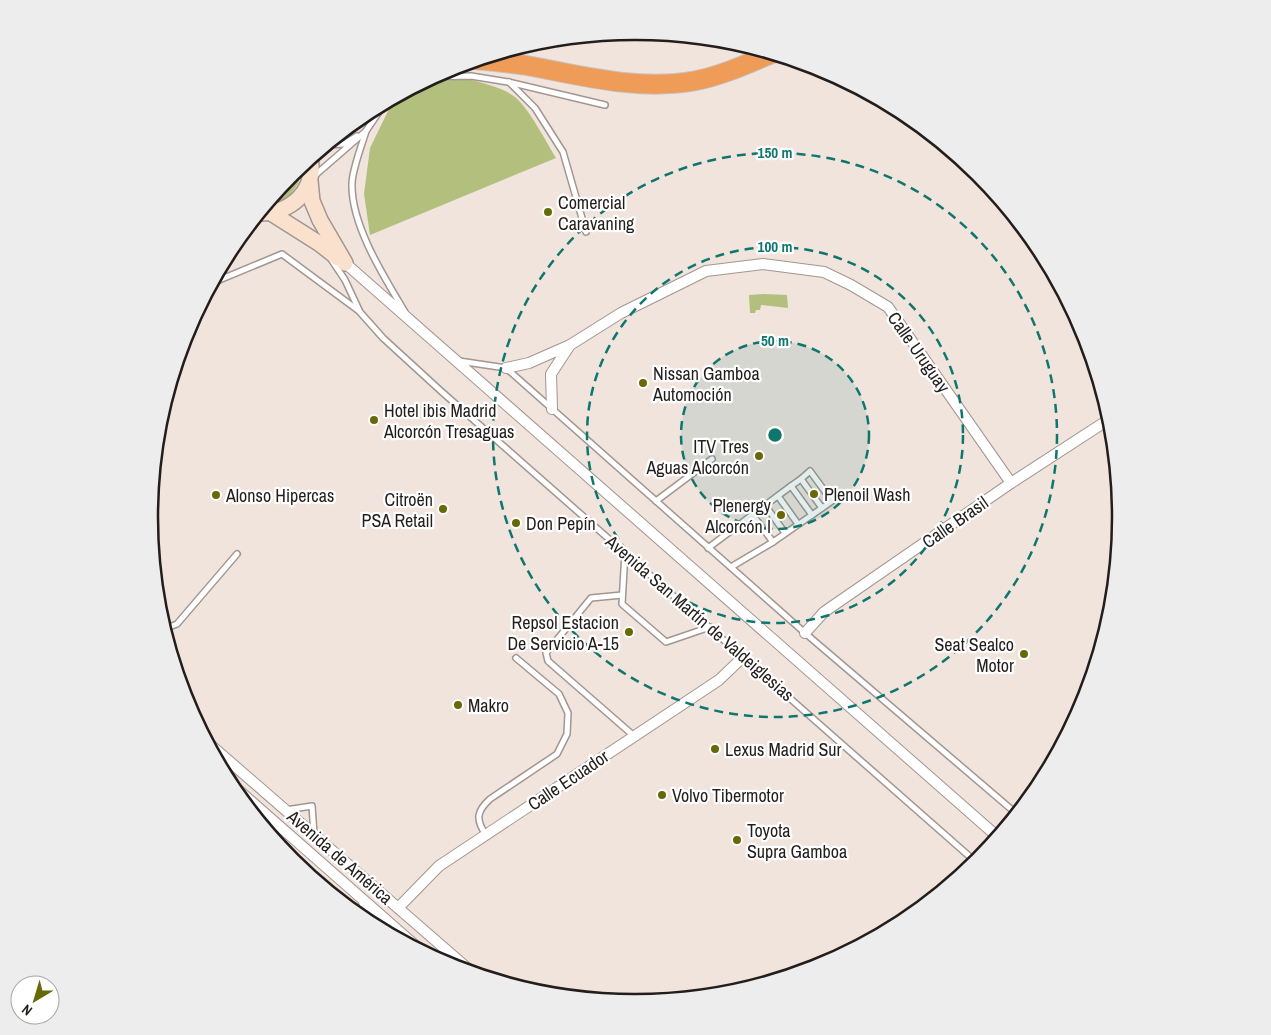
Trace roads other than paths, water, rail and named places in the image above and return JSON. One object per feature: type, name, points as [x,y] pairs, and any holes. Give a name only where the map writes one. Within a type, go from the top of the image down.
[{"type":"highway","points":[[493,62],[522,65],[595,79],[658,84],[693,81],[726,72],[764,57]]},
{"type":"street","points":[[312,167],[310,180],[312,201],[320,220],[345,263]]},
{"type":"street","points":[[269,212],[286,209],[298,200],[310,180]]},
{"type":"street","name":"Avenida San Martín de Valdeiglesias","points":[[267,214],[320,244]]},
{"type":"street","points":[[320,244],[345,263]]},
{"type":"street","name":"Avenida San Martín de Valdeiglesias","points":[[345,263],[994,833]]},
{"type":"street","name":"Calle Uruguay","points":[[506,368],[529,363],[570,345],[621,313],[706,271],[763,264],[824,272],[851,284],[888,307],[1011,483]]},
{"type":"street","name":"Calle Uruguay","points":[[552,409],[551,374],[570,345]]},
{"type":"street","name":"Calle Brasil","points":[[805,633],[824,612],[1011,483],[1104,423]]},
{"type":"street","name":"Calle Ecuador","points":[[398,908],[439,866],[720,680],[743,657]]},
{"type":"street","name":"Avenida de América","points":[[221,754],[460,962]]},
{"type":"street","name":"Avenida de América","points":[[254,804],[402,934]]},
{"type":"street","points":[[364,901],[367,912]]},
{"type":"lane","points":[[452,76],[471,76],[508,82],[605,105]]},
{"type":"lane","points":[[508,82],[535,108],[563,152],[586,232]]},
{"type":"lane","points":[[310,180],[366,131],[376,117]]},
{"type":"lane","points":[[338,144],[344,144],[366,131]]},
{"type":"lane","points":[[366,131],[352,182],[353,202],[365,238],[378,267],[409,319]]},
{"type":"lane","name":"Avenida San Martín de Valdeiglesias","points":[[320,244],[345,280],[359,311]]},
{"type":"lane","name":"Avenida San Martín de Valdeiglesias","points":[[222,279],[282,254],[359,311],[383,338],[422,374],[971,857]]},
{"type":"lane","points":[[458,361],[506,368],[805,633],[1012,810]]},
{"type":"lane","points":[[656,501],[712,459]]},
{"type":"lane","points":[[708,548],[810,471],[832,501],[773,542],[730,567]]},
{"type":"lane","points":[[800,479],[822,508]]},
{"type":"lane","points":[[791,486],[812,514]]},
{"type":"lane","points":[[778,496],[798,524]]},
{"type":"lane","points":[[765,505],[785,533]]},
{"type":"lane","points":[[752,514],[773,542]]},
{"type":"lane","points":[[626,552],[622,604],[666,642],[710,627]]},
{"type":"lane","points":[[171,626],[177,624],[237,554]]},
{"type":"lane","points":[[622,595],[591,598],[546,653],[548,662],[634,736]]},
{"type":"lane","points":[[486,834],[481,827],[479,816],[481,808],[490,799],[557,754],[567,734],[568,713],[559,694],[516,658]]},
{"type":"lane","points":[[286,810],[312,806],[314,834]]},
{"type":"place","name":"Comercial Caravaning","points":[[548,212]]},
{"type":"place","name":"Nissan Gamboa Automoción","points":[[643,383]]},
{"type":"place","name":"Hotel ibis Madrid Alcorcón Tresaguas","points":[[374,420]]},
{"type":"place","name":"ITV Tres Aguas Alcorcón","points":[[759,456]]},
{"type":"place","name":"Plenoil Wash","points":[[814,494]]},
{"type":"place","name":"Alonso Hipercas","points":[[216,495]]},
{"type":"place","name":"Citroën PSA Retail","points":[[443,509]]},
{"type":"place","name":"Plenergy Alcorcón I","points":[[781,515]]},
{"type":"place","name":"Don Pepín","points":[[516,523]]},
{"type":"place","name":"Repsol Estacion De Servicio A-15","points":[[629,632]]},
{"type":"place","name":"Seat Sealco Motor","points":[[1024,654]]},
{"type":"place","name":"Makro","points":[[458,705]]},
{"type":"place","name":"Lexus Madrid Sur","points":[[715,749]]},
{"type":"place","name":"Volvo Tibermotor","points":[[662,795]]},
{"type":"place","name":"Toyota Supra Gamboa","points":[[737,840]]}]
